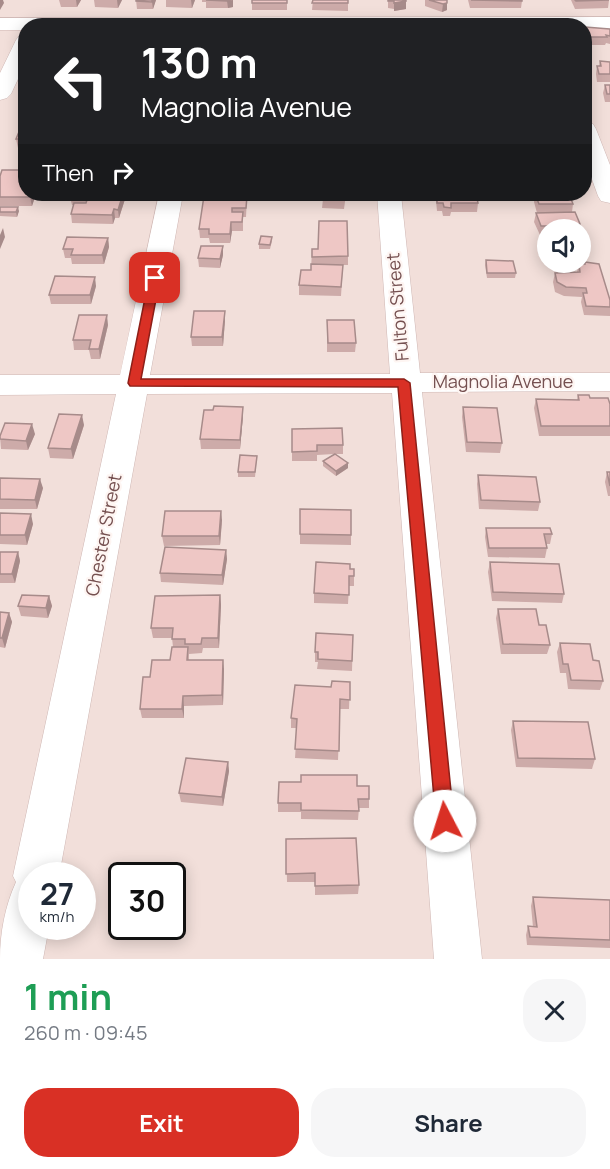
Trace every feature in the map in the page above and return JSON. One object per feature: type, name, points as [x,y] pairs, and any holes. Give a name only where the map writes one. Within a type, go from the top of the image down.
[{"type":"street","points":[[592,23],[610,23]]},
{"type":"street","points":[[0,24],[18,24]]},
{"type":"street","points":[[0,94],[18,56]]},
{"type":"street","points":[[592,148],[610,196]]},
{"type":"street","name":"Chester Street","points":[[39,862],[170,201]]},
{"type":"street","name":"Fulton Street","points":[[389,201],[458,959]]},
{"type":"street","name":"Magnolia Avenue","points":[[0,385],[610,382]]},
{"type":"street","points":[[19,959],[23,940]]},
{"type":"shaded area","points":[[0,0],[610,0],[610,959],[0,959]]},
{"type":"building","points":[[152,0],[152,2],[136,1]]},
{"type":"building","points":[[252,0],[287,0],[287,3],[252,3]]},
{"type":"building","points":[[313,0],[348,0],[348,3],[312,3]]},
{"type":"building","points":[[388,0],[406,0],[406,1],[394,3]]},
{"type":"building","points":[[429,0],[447,0],[447,3],[443,4]]},
{"type":"building","points":[[471,0],[522,0],[522,1]]},
{"type":"building","points":[[592,28],[610,29],[610,36],[606,35],[607,37],[592,37]]},
{"type":"building","points":[[600,61],[610,62],[610,74],[599,74],[597,66],[601,66]]},
{"type":"building","points":[[605,85],[610,85],[610,94],[607,94]]},
{"type":"building","points":[[2,170],[18,170],[18,197],[0,197]]},
{"type":"building","points":[[87,201],[121,201],[118,210],[114,209],[112,215],[71,214],[74,203],[86,203]]},
{"type":"building","points":[[203,201],[247,201],[246,208],[232,208],[232,212],[243,212],[242,222],[231,222],[230,234],[209,234],[209,229],[199,229]]},
{"type":"building","points":[[437,201],[478,201],[478,203],[451,203],[451,208],[444,207],[443,203],[437,203]]},
{"type":"building","points":[[538,201],[572,201],[573,204],[539,204]]},
{"type":"building","points":[[0,207],[18,207],[16,212],[0,212]]},
{"type":"building","points":[[575,212],[578,219],[538,219],[536,213]]},
{"type":"building","points":[[319,221],[347,221],[348,256],[312,257],[312,249],[318,249]]},
{"type":"building","points":[[261,236],[272,237],[270,245],[259,244]]},
{"type":"building","points":[[67,237],[108,238],[102,255],[71,255],[73,249],[63,249]]},
{"type":"building","points":[[201,246],[223,246],[220,259],[198,258]]},
{"type":"building","points":[[486,260],[513,261],[516,273],[487,273]]},
{"type":"building","points":[[591,263],[599,264],[610,307],[586,306],[583,293],[587,293],[586,288],[566,287],[557,282],[555,273],[591,273]]},
{"type":"building","points":[[311,264],[343,265],[341,287],[299,285],[301,270],[311,270]]},
{"type":"building","points":[[55,276],[95,277],[90,295],[49,295]]},
{"type":"building","points":[[194,311],[225,311],[222,337],[191,337]]},
{"type":"building","points":[[79,315],[107,315],[99,349],[89,349],[91,340],[73,340]]},
{"type":"building","points":[[327,320],[354,320],[356,343],[328,343]]},
{"type":"building","points":[[578,395],[608,398],[610,426],[541,426],[536,399],[579,400]]},
{"type":"building","points":[[214,406],[243,407],[240,440],[200,439],[204,410],[213,410]]},
{"type":"building","points":[[463,407],[497,408],[502,443],[467,442]]},
{"type":"building","points":[[59,414],[82,415],[71,449],[48,448]]},
{"type":"building","points":[[5,423],[32,424],[26,441],[0,439]]},
{"type":"building","points":[[342,428],[343,445],[317,445],[317,451],[292,452],[292,429]]},
{"type":"building","points":[[335,454],[348,463],[336,471],[323,461]]},
{"type":"building","points":[[240,455],[257,456],[255,472],[238,472]]},
{"type":"building","points":[[478,475],[536,477],[540,502],[481,500]]},
{"type":"building","points":[[0,478],[40,479],[35,500],[0,499]]},
{"type":"building","points":[[300,509],[351,510],[351,535],[300,534]]},
{"type":"building","points":[[165,511],[221,511],[219,536],[162,536]]},
{"type":"building","points":[[0,513],[31,514],[25,535],[0,535]]},
{"type":"building","points":[[486,528],[550,528],[552,534],[544,534],[547,548],[489,548]]},
{"type":"building","points":[[165,547],[226,550],[222,575],[160,573]]},
{"type":"building","points":[[0,552],[18,552],[12,574],[0,574]]},
{"type":"building","points":[[316,562],[350,564],[350,569],[354,569],[354,576],[349,576],[349,595],[314,593]]},
{"type":"building","points":[[490,562],[559,564],[564,594],[493,592]]},
{"type":"building","points":[[22,595],[49,596],[46,608],[18,606]]},
{"type":"building","points":[[220,595],[218,638],[202,638],[201,644],[185,644],[185,639],[172,639],[173,628],[151,628],[155,596]]},
{"type":"building","points":[[498,609],[536,609],[539,625],[546,625],[550,645],[503,644]]},
{"type":"building","points":[[0,612],[9,613],[2,638],[0,638]]},
{"type":"building","points":[[316,633],[353,635],[352,661],[318,659],[318,652],[315,652]]},
{"type":"building","points":[[560,643],[590,644],[593,660],[599,661],[603,681],[571,680],[568,664],[563,664]]},
{"type":"building","points":[[172,647],[188,647],[187,660],[223,660],[222,695],[183,696],[182,709],[140,709],[143,677],[150,677],[152,660],[170,660]]},
{"type":"building","points":[[332,681],[350,682],[350,700],[340,699],[339,751],[295,749],[297,719],[291,718],[295,685],[331,687]]},
{"type":"building","points":[[513,721],[588,722],[595,759],[518,758]]},
{"type":"building","points":[[186,758],[228,762],[222,797],[179,793]]},
{"type":"building","points":[[301,775],[357,775],[357,786],[369,786],[369,799],[358,799],[359,811],[301,810],[301,803],[278,803],[279,782],[301,782]]},
{"type":"building","points":[[356,838],[359,885],[315,886],[315,873],[286,874],[286,839]]},
{"type":"building","points":[[533,897],[610,900],[610,940],[530,937],[528,926],[537,927]]},
{"type":"route","points":[[155,278],[134,383],[404,383],[445,821]]}]
